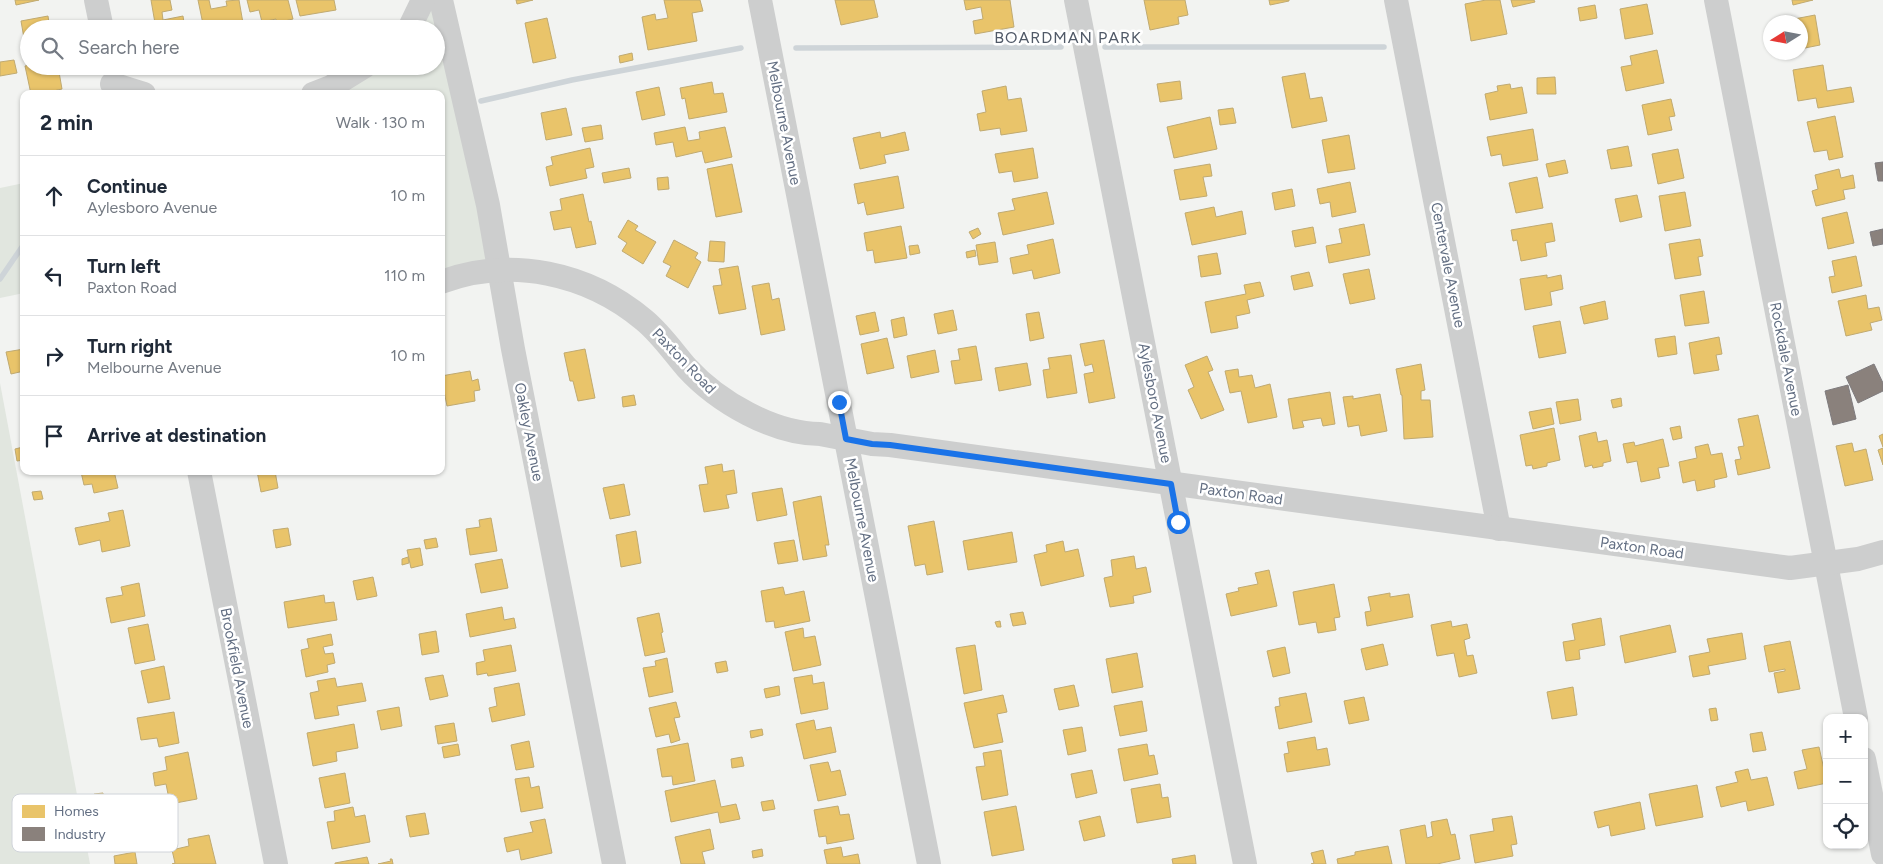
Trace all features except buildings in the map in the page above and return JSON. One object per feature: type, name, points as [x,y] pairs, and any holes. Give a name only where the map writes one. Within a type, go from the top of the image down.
[{"type":"street","points":[[96,0],[100,20]]},
{"type":"street","points":[[413,20],[423,0]]},
{"type":"street","name":"Oakley Avenue","points":[[441,0],[442,20]]},
{"type":"street","name":"Melbourne Avenue","points":[[760,0],[929,864]]},
{"type":"street","name":"Aylesboro Avenue","points":[[1076,0],[1245,864]]},
{"type":"street","name":"Centervale Avenue","points":[[1396,0],[1500,529]]},
{"type":"street","name":"Rockdale Avenue","points":[[1716,0],[1855,714]]},
{"type":"street","name":"Oakley Avenue","points":[[445,47],[488,205],[614,864]]},
{"type":"street","points":[[322,90],[350,75]]},
{"type":"street","points":[[112,81],[134,90]]},
{"type":"street","name":"Paxton Road","points":[[445,281],[475,273],[532,270],[568,278],[596,289],[620,302],[644,320],[664,339],[700,381],[736,408],[757,418],[793,430],[872,444],[1790,568],[1858,559],[1883,552]]},
{"type":"street","name":"Brookfield Avenue","points":[[200,475],[276,864]]},
{"type":"street","points":[[1868,779],[1883,854]]},
{"type":"shaded area","points":[[441,0],[500,271],[445,281],[445,90],[320,90],[348,75],[445,75],[445,20],[419,20]]},
{"type":"shaded area","points":[[20,184],[20,294],[0,298],[0,188]]},
{"type":"shaded area","points":[[0,383],[77,794],[12,794],[12,852],[88,852],[90,864],[0,864]]},
{"type":"waterway","points":[[796,48],[1061,47]]},
{"type":"waterway","points":[[1105,47],[1384,47]]},
{"type":"waterway","points":[[481,101],[572,80],[741,48]]},
{"type":"waterway","points":[[0,279],[20,250]]},
{"type":"district","name":"BOARDMAN PARK","points":[[1068,37]]},
{"type":"route","points":[[839,402],[846,439],[1171,484],[1178,522]]}]
